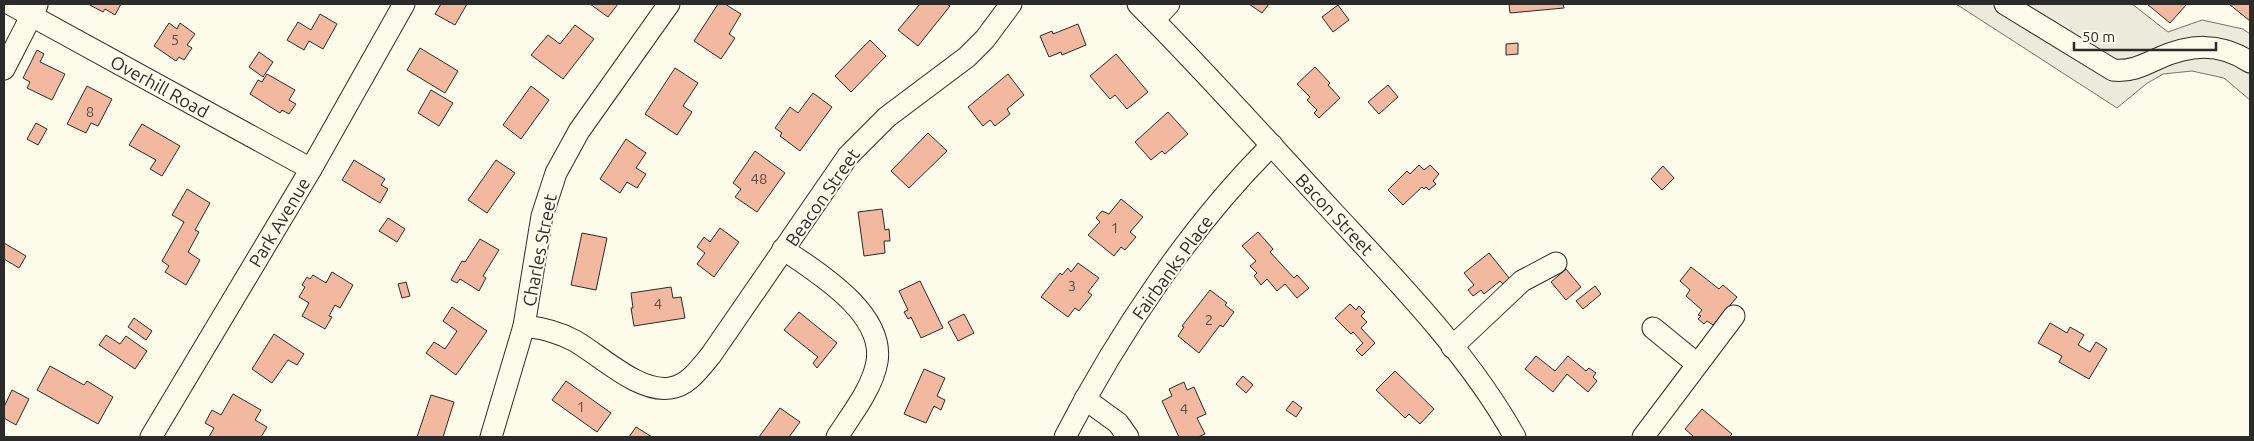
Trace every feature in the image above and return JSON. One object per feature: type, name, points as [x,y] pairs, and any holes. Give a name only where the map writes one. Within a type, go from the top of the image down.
[{"type":"street","name":"Overhill Road","points":[[10,4],[34,10],[310,169]]},
{"type":"street","name":"Park Avenue","points":[[151,437],[310,169],[404,4]]},
{"type":"street","name":"Charles Street","points":[[491,437],[524,326],[542,216],[556,173],[579,131],[669,4]]},
{"type":"street","name":"Beacon Street","points":[[837,437],[872,379],[877,362],[877,347],[873,329],[865,316],[852,302],[818,274],[783,250],[831,178],[867,135],[887,117],[967,57],[985,39],[1011,4]]},
{"type":"street","name":"Bacon Street","points":[[1138,4],[1272,144],[1398,284],[1452,347],[1492,399],[1515,437]]},
{"type":"street","points":[[1154,20],[1169,4]]},
{"type":"street","points":[[2005,4],[2113,70],[2137,69],[2171,53],[2201,46],[2217,47],[2233,52],[2250,62]]},
{"type":"street","points":[[4,69],[34,10]]},
{"type":"street","name":"Fairbanks Place","points":[[1065,437],[1085,399],[1125,333],[1190,240],[1236,182],[1272,144]]},
{"type":"street","points":[[524,326],[557,332],[574,340],[641,383],[656,388],[671,388],[684,383],[699,370],[783,250]]},
{"type":"street","points":[[1452,347],[1522,281],[1556,263]]},
{"type":"street","points":[[1643,437],[1734,316]]},
{"type":"street","points":[[1653,328],[1697,364]]},
{"type":"street","points":[[1085,399],[1118,423],[1128,437]]},
{"type":"shaded area","points":[[1956,4],[2132,4],[2168,32],[2202,20],[2243,29],[2250,34],[2250,100],[2224,78],[2192,71],[2163,74],[2146,84],[2117,108]]},
{"type":"building","points":[[88,4],[121,4],[115,15],[105,9],[103,12]]},
{"type":"building","points":[[441,4],[467,4],[455,25],[435,14]]},
{"type":"building","points":[[590,4],[618,4],[608,17]]},
{"type":"building","points":[[718,4],[725,4],[741,14],[729,34],[735,38],[721,59],[694,41]]},
{"type":"building","points":[[920,4],[947,4],[950,6],[918,46],[898,30]]},
{"type":"building","points":[[1249,4],[1269,4],[1262,13]]},
{"type":"building","points":[[1509,4],[1563,4],[1564,8],[1510,13]]},
{"type":"building","points":[[2147,4],[2187,4],[2170,23]]},
{"type":"building","points":[[2229,4],[2250,4],[2250,21]]},
{"type":"building","points":[[1338,5],[1349,20],[1333,32],[1322,17]]},
{"type":"building","points":[[320,14],[337,24],[323,49],[309,41],[304,50],[287,40],[298,22],[311,30]]},
{"type":"building","points":[[169,23],[177,29],[180,23],[195,34],[187,45],[192,48],[184,60],[179,57],[176,61],[154,46]]},
{"type":"building","points":[[1078,24],[1086,45],[1062,55],[1061,52],[1049,57],[1040,36],[1052,31],[1053,34]]},
{"type":"building","points":[[575,25],[594,39],[563,79],[531,55],[548,35],[560,44]]},
{"type":"building","points":[[870,40],[886,56],[851,92],[835,76]]},
{"type":"building","points":[[1518,43],[1518,54],[1506,55],[1506,44]]},
{"type":"building","points":[[420,48],[458,71],[445,93],[407,70]]},
{"type":"building","points":[[37,50],[44,54],[40,62],[65,74],[52,100],[27,88],[30,82],[23,78]]},
{"type":"building","points":[[259,52],[273,62],[263,77],[249,67]]},
{"type":"building","points":[[1116,54],[1148,92],[1127,109],[1115,95],[1110,99],[1090,76]]},
{"type":"building","points":[[1315,67],[1330,83],[1328,85],[1340,98],[1319,118],[1314,113],[1317,110],[1307,100],[1310,97],[1297,84]]},
{"type":"building","points":[[675,68],[698,83],[683,106],[692,112],[677,135],[645,114]]},
{"type":"building","points":[[267,74],[295,90],[289,100],[296,104],[289,114],[282,110],[280,113],[250,94],[258,80],[262,82]]},
{"type":"building","points":[[1008,74],[1024,95],[1007,109],[1010,114],[995,126],[990,120],[983,126],[968,107]]},
{"type":"building","points":[[1388,85],[1398,97],[1379,114],[1368,102]]},
{"type":"building","points":[[87,86],[112,99],[98,126],[91,123],[86,133],[67,124]]},
{"type":"building","points":[[531,86],[549,100],[521,139],[503,125]]},
{"type":"building","points":[[431,90],[453,103],[439,126],[418,113]]},
{"type":"building","points":[[813,93],[832,107],[800,151],[780,136],[782,133],[775,128],[790,107],[798,113]]},
{"type":"building","points":[[1168,112],[1188,134],[1165,154],[1162,151],[1151,160],[1135,142]]},
{"type":"building","points":[[36,123],[47,129],[38,145],[27,139]]},
{"type":"building","points":[[142,124],[180,146],[162,176],[150,169],[156,160],[129,145]]},
{"type":"building","points":[[928,133],[947,151],[909,188],[891,171]]},
{"type":"building","points":[[626,139],[646,153],[636,168],[646,174],[637,188],[627,182],[620,193],[600,179]]},
{"type":"building","points":[[755,151],[785,173],[757,212],[735,197],[741,189],[733,183]]},
{"type":"building","points":[[354,160],[385,179],[381,185],[388,189],[380,203],[342,180]]},
{"type":"building","points":[[496,160],[515,173],[487,213],[468,200]]},
{"type":"building","points":[[1419,165],[1424,170],[1430,165],[1439,174],[1433,181],[1436,184],[1429,190],[1426,187],[1424,189],[1422,187],[1403,205],[1388,190],[1407,171],[1410,174]]},
{"type":"building","points":[[1663,166],[1674,178],[1662,190],[1651,179]]},
{"type":"building","points":[[187,189],[210,203],[195,230],[199,232],[188,252],[200,260],[186,285],[165,272],[169,266],[162,261],[184,222],[172,215]]},
{"type":"building","points":[[1121,199],[1143,217],[1130,232],[1136,237],[1125,250],[1121,247],[1114,256],[1088,235],[1100,222],[1096,218],[1102,211],[1109,214]]},
{"type":"building","points":[[882,209],[885,230],[889,229],[890,241],[884,241],[885,253],[864,256],[858,212]]},
{"type":"building","points":[[388,218],[405,229],[397,242],[379,231]]},
{"type":"building","points":[[720,228],[739,242],[714,277],[697,264],[705,253],[697,247],[704,237],[710,242]]},
{"type":"building","points":[[1258,232],[1273,249],[1270,252],[1294,278],[1297,275],[1309,288],[1297,298],[1285,284],[1277,291],[1267,279],[1261,285],[1254,276],[1257,273],[1250,266],[1256,261],[1242,246]]},
{"type":"building","points":[[582,233],[607,238],[596,290],[571,285]]},
{"type":"building","points":[[480,239],[499,250],[483,276],[486,278],[479,291],[460,279],[457,283],[451,280],[462,261],[465,262]]},
{"type":"building","points":[[4,243],[26,256],[19,268],[4,259]]},
{"type":"building","points":[[1489,253],[1510,279],[1503,284],[1500,281],[1484,294],[1481,290],[1473,296],[1468,290],[1474,285],[1464,273]]},
{"type":"building","points":[[1078,263],[1099,278],[1088,292],[1092,295],[1079,311],[1075,308],[1068,317],[1041,297],[1060,273],[1062,275],[1068,268],[1071,272]]},
{"type":"building","points":[[1691,267],[1719,289],[1723,285],[1737,297],[1713,325],[1707,321],[1704,324],[1698,319],[1701,316],[1698,315],[1702,310],[1686,296],[1690,290],[1680,281]]},
{"type":"building","points":[[1566,269],[1581,287],[1566,300],[1551,282]]},
{"type":"building","points":[[332,272],[353,285],[340,308],[335,305],[329,316],[332,317],[325,329],[302,316],[309,303],[299,297],[305,287],[302,285],[307,277],[310,279],[313,275],[326,283]]},
{"type":"building","points":[[920,281],[943,328],[921,338],[911,317],[908,319],[904,312],[908,310],[899,291]]},
{"type":"building","points":[[406,282],[410,296],[402,298],[398,284]]},
{"type":"building","points":[[1595,286],[1601,294],[1583,309],[1576,301]]},
{"type":"building","points":[[671,287],[673,298],[681,297],[685,318],[634,326],[631,293]]},
{"type":"building","points":[[1210,290],[1227,303],[1225,305],[1234,312],[1223,327],[1220,325],[1199,353],[1178,336],[1184,327],[1182,326]]},
{"type":"building","points":[[1350,304],[1356,310],[1359,306],[1365,312],[1361,316],[1367,322],[1361,328],[1375,343],[1362,356],[1356,350],[1363,343],[1353,332],[1351,334],[1335,318]]},
{"type":"building","points":[[452,307],[487,331],[456,375],[426,353],[434,342],[445,349],[457,331],[443,321]]},
{"type":"building","points":[[799,312],[837,343],[817,368],[813,363],[818,357],[784,330]]},
{"type":"building","points":[[964,314],[974,333],[958,341],[948,322]]},
{"type":"building","points":[[134,318],[152,331],[146,340],[128,327]]},
{"type":"building","points":[[2050,323],[2067,333],[2070,327],[2084,335],[2078,345],[2090,352],[2096,342],[2107,349],[2089,379],[2059,362],[2062,356],[2038,343]]},
{"type":"building","points":[[274,334],[304,354],[297,365],[288,360],[272,383],[252,369]]},
{"type":"building","points":[[106,335],[120,344],[126,336],[147,351],[135,369],[99,345]]},
{"type":"building","points":[[1536,356],[1555,371],[1568,356],[1586,371],[1589,368],[1596,373],[1593,377],[1597,381],[1588,392],[1567,374],[1553,392],[1525,369]]},
{"type":"building","points":[[50,366],[84,385],[87,381],[113,397],[98,424],[37,390]]},
{"type":"building","points":[[924,369],[945,378],[937,396],[945,400],[941,410],[934,406],[926,423],[904,414]]},
{"type":"building","points":[[1395,371],[1434,409],[1420,424],[1409,414],[1405,418],[1376,390]]},
{"type":"building","points":[[1243,376],[1253,385],[1246,393],[1236,384]]},
{"type":"building","points":[[566,381],[611,413],[597,432],[552,400]]},
{"type":"building","points":[[1184,382],[1187,390],[1194,387],[1206,414],[1197,418],[1205,434],[1198,437],[1179,437],[1162,401],[1172,396],[1169,389]]},
{"type":"building","points":[[12,390],[29,399],[16,425],[4,418],[4,407]]},
{"type":"building","points":[[233,394],[261,410],[255,420],[267,427],[261,437],[209,437],[214,428],[205,423],[212,410],[221,415]]},
{"type":"building","points":[[431,395],[454,402],[443,437],[417,437]]},
{"type":"building","points":[[1293,401],[1302,408],[1296,417],[1286,410]]},
{"type":"building","points":[[780,408],[800,422],[789,437],[759,437]]},
{"type":"building","points":[[1702,409],[1732,434],[1729,437],[1694,437],[1685,429]]},
{"type":"building","points":[[636,427],[652,437],[629,437]]}]
